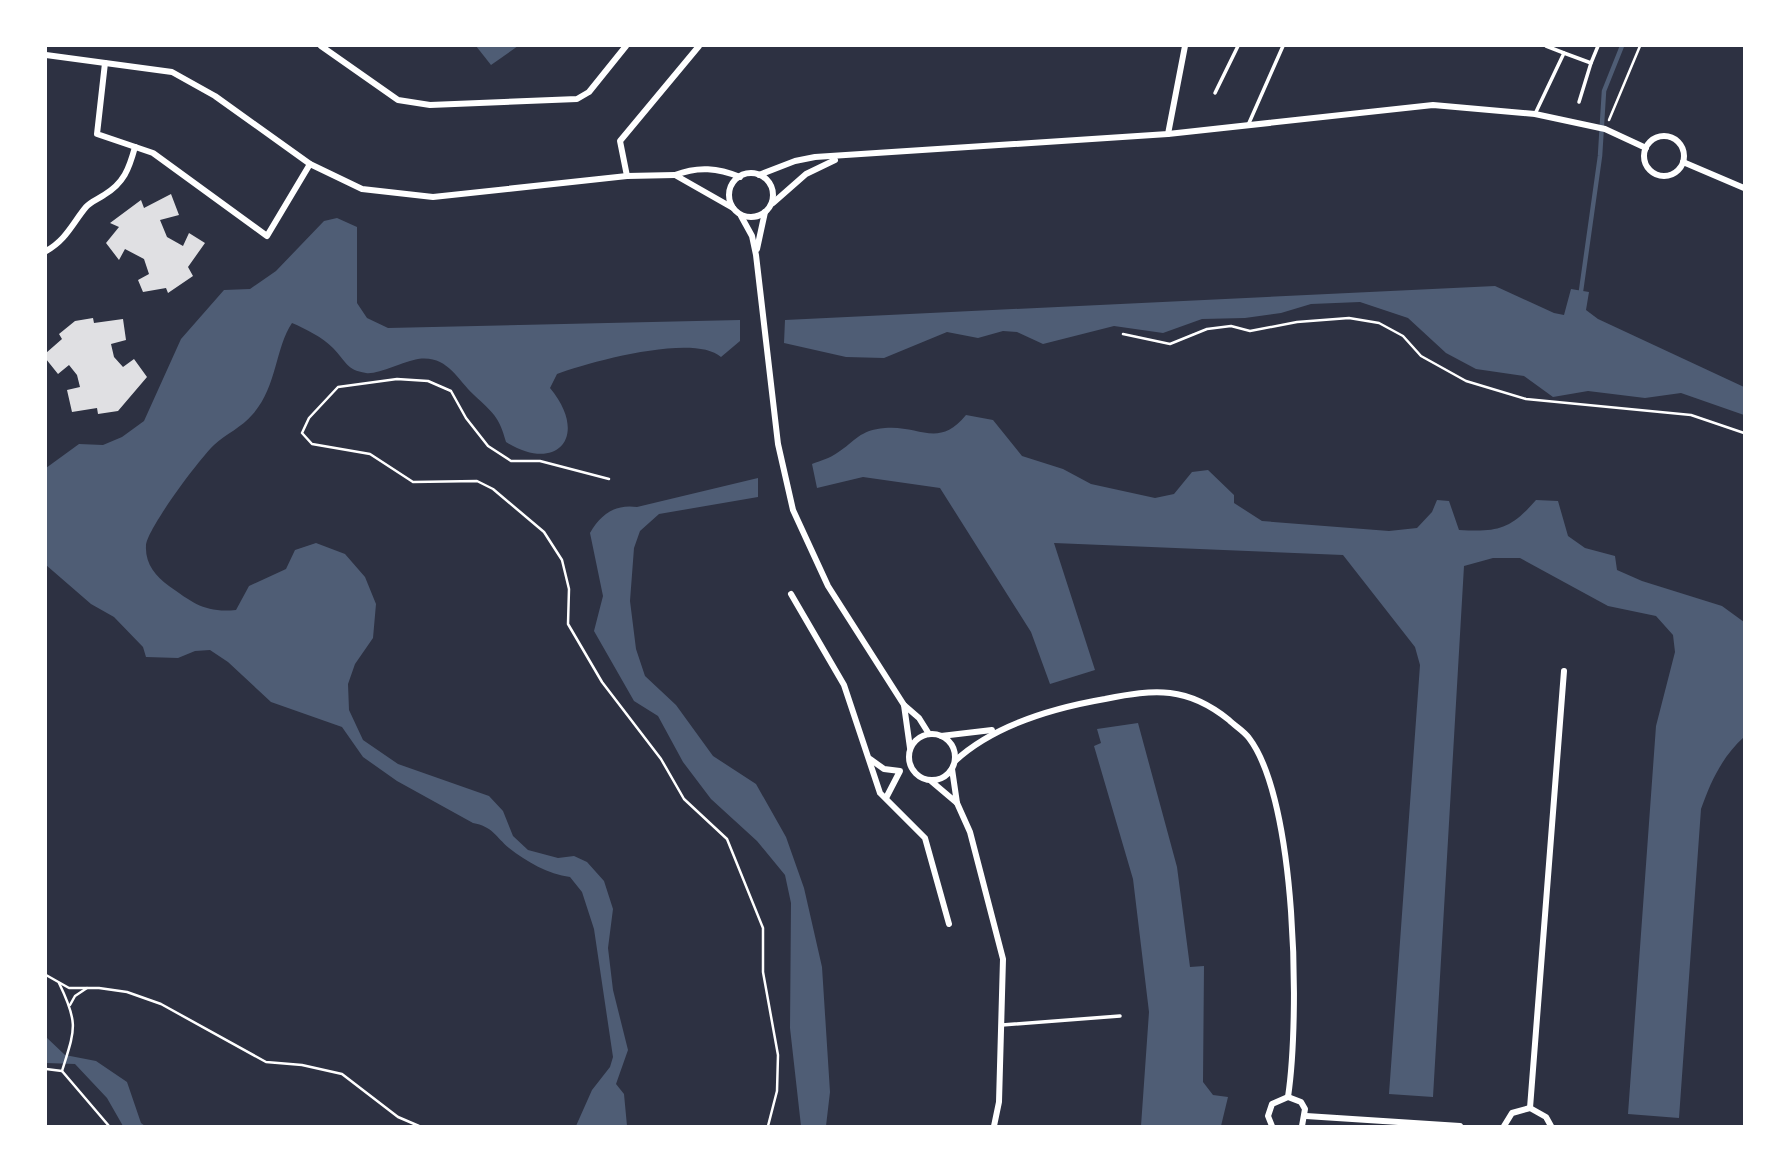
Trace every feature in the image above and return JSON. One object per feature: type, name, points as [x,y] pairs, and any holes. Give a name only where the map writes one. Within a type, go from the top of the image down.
[{"type":"street","points":[[321,46],[398,100],[430,105],[577,99],[589,92],[626,46]]},
{"type":"street","points":[[627,176],[620,141],[699,46]]},
{"type":"street","points":[[1168,134],[1185,46]]},
{"type":"street","points":[[46,55],[172,72],[215,96],[310,164],[362,189],[433,197],[627,176],[675,175],[709,168],[740,177]]},
{"type":"street","points":[[105,63],[97,134],[153,153],[267,236],[310,164]]},
{"type":"street","points":[[735,210],[730,193],[740,177],[748,173],[759,174],[795,161],[1168,134],[1249,123],[1433,105],[1535,114],[1605,129],[1646,148]]},
{"type":"street","points":[[1660,136],[1676,139],[1684,152],[1683,162],[1678,170],[1669,175],[1656,174],[1646,163],[1646,148],[1660,136]]},
{"type":"street","points":[[46,251],[57,245],[74,227],[87,206],[117,187],[129,172],[135,147]]},
{"type":"street","points":[[741,216],[756,216],[765,212],[806,174],[838,158]]},
{"type":"street","points":[[1683,162],[1745,188]]},
{"type":"street","points":[[759,174],[770,184],[774,194],[771,205]]},
{"type":"street","points":[[675,175],[735,210],[752,236],[778,444],[793,510],[828,586],[904,705],[919,718],[929,734]]},
{"type":"street","points":[[756,255],[765,212]]},
{"type":"street","points":[[792,594],[844,685],[880,793],[925,838],[949,924]]},
{"type":"street","points":[[1530,1108],[1564,671]]},
{"type":"street","points":[[931,781],[945,777],[955,761],[981,739],[1008,727],[1086,702],[1147,691],[1181,693],[1216,710],[1248,737],[1268,772],[1281,830],[1290,907],[1293,1050],[1288,1097]]},
{"type":"street","points":[[904,705],[912,770],[931,781],[957,803]]},
{"type":"street","points":[[910,750],[918,738],[929,734],[941,736],[1008,727]]},
{"type":"street","points":[[941,736],[950,743],[955,761]]},
{"type":"street","points":[[866,754],[884,769],[912,770]]},
{"type":"street","points":[[952,769],[957,803],[974,845],[1003,960],[999,1101],[994,1126]]},
{"type":"street","points":[[886,798],[900,771]]},
{"type":"street","points":[[1272,1126],[1268,1116],[1272,1104],[1288,1097],[1301,1102],[1306,1116],[1302,1126]]},
{"type":"street","points":[[1504,1126],[1512,1113],[1530,1108],[1546,1117],[1551,1126]]},
{"type":"street","points":[[1306,1116],[1460,1126]]},
{"type":"lane","points":[[1215,93],[1238,46]]},
{"type":"lane","points":[[1249,123],[1283,46]]},
{"type":"lane","points":[[1546,46],[1591,62]]},
{"type":"lane","points":[[1579,102],[1598,46]]},
{"type":"lane","points":[[1535,114],[1564,53]]},
{"type":"lane","points":[[1002,1025],[1120,1016]]},
{"type":"path","points":[[1605,129],[1640,46]]},
{"type":"path","points":[[1123,334],[1170,344],[1207,329],[1231,326],[1250,331],[1297,322],[1349,318],[1379,323],[1403,336],[1421,356],[1466,381],[1526,399],[1692,415],[1745,433]]},
{"type":"path","points":[[609,479],[540,461],[511,461],[488,446],[466,418],[451,391],[428,381],[397,379],[338,387],[309,418],[302,433],[312,444],[370,454],[413,482],[477,481],[494,489],[551,541],[562,559],[569,589],[568,624],[602,682],[661,758],[684,799],[727,839],[763,928],[763,972],[778,1055],[777,1091],[768,1126]]},
{"type":"path","points":[[46,975],[69,988],[127,992],[161,1003],[266,1062],[302,1065],[342,1074],[398,1117],[419,1126]]},
{"type":"path","points":[[59,983],[70,1005],[74,1038],[62,1071]]},
{"type":"path","points":[[70,1005],[75,996],[87,988]]},
{"type":"path","points":[[46,1069],[62,1071],[109,1126]]},
{"type":"water","points":[[476,46],[518,46],[491,65]]},
{"type":"water","points":[[337,218],[357,227],[357,303],[367,318],[388,328],[740,320],[740,341],[721,357],[708,350],[666,349],[616,357],[557,374],[550,388],[562,405],[567,421],[567,435],[562,445],[553,452],[540,454],[524,451],[506,442],[501,426],[494,416],[444,364],[418,359],[377,372],[359,372],[350,367],[324,340],[292,323],[260,404],[248,419],[214,445],[197,464],[164,510],[146,546],[149,563],[159,578],[193,602],[216,610],[236,610],[249,586],[286,569],[295,550],[316,543],[345,554],[365,577],[376,604],[373,638],[355,664],[348,684],[349,710],[363,740],[398,764],[489,796],[503,811],[513,836],[528,850],[558,858],[574,856],[587,862],[604,881],[613,909],[608,948],[613,990],[628,1050],[616,1084],[624,1094],[627,1126],[576,1126],[592,1090],[610,1067],[613,1057],[594,929],[582,892],[570,877],[530,863],[489,829],[397,781],[363,757],[342,727],[271,702],[228,662],[210,650],[195,651],[178,658],[146,657],[143,647],[114,617],[91,604],[46,565],[46,468],[79,444],[103,445],[122,437],[144,421],[181,339],[224,290],[250,289],[276,271],[324,221]]},
{"type":"water","points":[[1495,286],[1564,315],[1571,289],[1589,292],[1586,310],[1598,319],[1744,387],[1744,415],[1681,393],[1645,398],[1588,391],[1553,397],[1524,376],[1476,369],[1446,353],[1408,318],[1360,302],[1311,304],[1281,313],[1245,318],[1202,319],[1163,333],[1114,326],[1043,344],[1017,332],[1003,331],[978,338],[947,332],[884,358],[846,357],[784,343],[785,320]]},
{"type":"water","points":[[966,415],[993,420],[1022,456],[1063,469],[1091,484],[1155,498],[1174,494],[1192,472],[1208,470],[1234,495],[1234,503],[1262,521],[1389,531],[1417,528],[1432,512],[1437,500],[1449,501],[1459,530],[1484,530],[1510,523],[1536,500],[1558,501],[1568,536],[1585,548],[1615,556],[1617,570],[1642,581],[1722,606],[1744,622],[1744,737],[1718,770],[1701,809],[1679,1118],[1628,1114],[1656,726],[1675,652],[1673,635],[1656,616],[1608,606],[1520,558],[1493,558],[1464,566],[1433,1097],[1389,1094],[1420,665],[1415,647],[1343,555],[1054,543],[1095,670],[1050,684],[1031,632],[940,488],[863,477],[817,488],[812,464],[834,455],[863,434],[885,428],[937,433],[956,425]]},
{"type":"water","points":[[758,478],[758,497],[659,514],[640,531],[634,548],[630,601],[636,649],[645,676],[676,705],[713,756],[756,784],[786,837],[804,888],[822,967],[830,1092],[826,1126],[801,1126],[790,1028],[791,903],[785,875],[757,841],[711,799],[683,762],[658,716],[634,701],[594,631],[603,596],[590,533],[599,520],[622,507],[637,507]]},
{"type":"water","points":[[1138,723],[1177,867],[1190,967],[1204,966],[1203,1082],[1213,1095],[1228,1097],[1221,1126],[1141,1126],[1149,1012],[1133,879],[1094,746],[1101,743],[1097,729]]},
{"type":"water","points":[[46,1037],[65,1055],[96,1061],[127,1082],[141,1123],[145,1126],[123,1126],[107,1098],[75,1064],[46,1063]]},
{"type":"building","points":[[171,194],[179,215],[160,220],[167,237],[183,246],[189,233],[205,243],[188,267],[193,276],[168,293],[166,288],[143,292],[138,280],[149,274],[144,259],[125,249],[119,260],[106,243],[119,227],[110,223],[141,200],[144,208]]},
{"type":"building","points":[[93,318],[94,323],[123,319],[126,340],[111,344],[114,357],[123,367],[134,359],[147,377],[118,411],[98,414],[97,408],[72,412],[67,390],[80,387],[77,375],[69,365],[58,374],[46,359],[46,353],[62,339],[59,334],[75,321]]},
{"type":"waterway","points":[[1581,291],[1600,156],[1604,91],[1622,46]]}]
